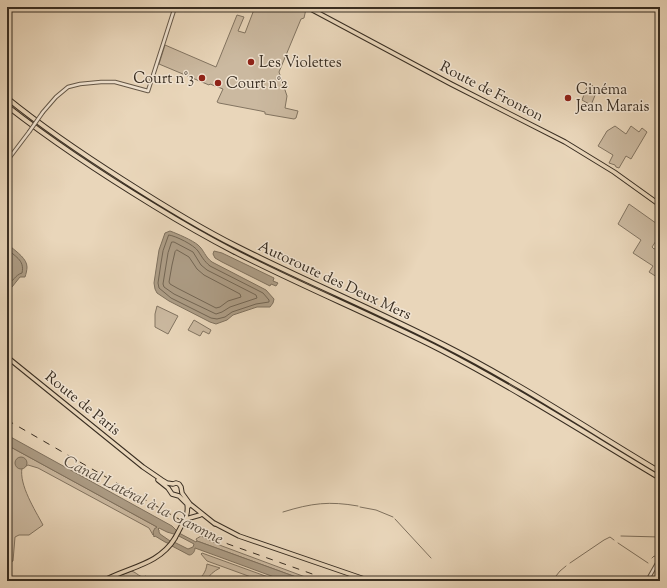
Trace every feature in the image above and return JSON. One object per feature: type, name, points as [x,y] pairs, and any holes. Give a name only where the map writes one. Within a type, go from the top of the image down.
[{"type":"highway","name":"Autoroute des Deux Mers","points":[[7,98],[68,144],[147,195],[206,230],[236,246],[445,346],[517,384],[660,472]]},
{"type":"highway","name":"Autoroute des Deux Mers","points":[[7,106],[65,149],[138,196],[203,235],[302,285],[372,316],[443,351],[536,402],[660,478]]},
{"type":"main road","name":"Route de Fronton","points":[[307,7],[480,99],[564,141],[614,172],[660,205]]},
{"type":"main road","name":"Route de Paris","points":[[7,356],[143,467],[170,490],[172,494],[177,495],[209,521],[239,536],[370,581]]},
{"type":"main road","name":"Route de Paris","points":[[143,467],[162,480],[173,484],[179,484],[190,504],[215,524]]},
{"type":"main road","points":[[170,490],[170,486],[173,484]]},
{"type":"main road","points":[[177,495],[182,490]]},
{"type":"main road","points":[[103,581],[147,563],[156,558],[172,544],[185,520],[188,507],[187,504]]},
{"type":"main road","points":[[185,520],[200,515]]},
{"type":"street","points":[[7,161],[43,112],[59,94],[68,88],[75,85],[115,82],[148,91],[175,7]]},
{"type":"street","points":[[647,581],[660,558]]},
{"type":"shaded area","name":"Les Violettes","points":[[255,7],[302,7],[306,9],[304,18],[301,19],[279,72],[287,96],[285,108],[298,111],[296,118],[294,119],[219,103],[217,102],[223,89],[210,84],[209,85],[159,64],[165,45],[216,67],[237,15],[244,17],[238,31],[245,33]]},
{"type":"shaded area","points":[[588,84],[593,86],[596,93],[591,105],[582,100]]},
{"type":"shaded area","points":[[615,126],[626,134],[631,126],[639,132],[642,128],[647,132],[631,159],[626,156],[619,168],[609,163],[613,155],[598,146],[607,131]]},
{"type":"shaded area","points":[[629,204],[660,226],[660,235],[652,247],[654,249],[660,247],[660,279],[649,272],[653,266],[633,253],[641,240],[618,224]]},
{"type":"shaded area","points":[[157,306],[178,316],[168,334],[155,327],[155,314]]},
{"type":"shaded area","points":[[194,320],[211,330],[209,334],[203,331],[200,336],[188,330]]},
{"type":"shaded area","points":[[7,445],[157,527],[153,535],[149,528],[38,468],[28,465],[22,468],[25,490],[43,525],[29,535],[19,535],[15,537],[13,561],[8,563]]},
{"type":"shaded area","points":[[201,536],[222,546],[316,581],[307,581],[197,541],[196,539]]},
{"type":"shaded area","points":[[202,553],[278,581],[262,581],[207,561],[201,554]]},
{"type":"shaded area","points":[[8,563],[10,581],[7,581]]},
{"type":"shaded area","points":[[207,564],[220,568],[212,573],[206,581],[195,581],[200,578],[206,570]]},
{"type":"shaded area","points":[[131,571],[142,577],[146,576],[151,581],[120,581],[116,577]]},
{"type":"water","points":[[170,231],[189,239],[198,245],[212,262],[266,290],[274,299],[273,303],[270,307],[257,307],[233,315],[227,320],[216,324],[169,301],[157,293],[154,283],[159,250],[165,233]]},
{"type":"water","points":[[7,237],[11,241],[11,247],[24,258],[27,267],[25,277],[20,277],[7,292]]},
{"type":"water","points":[[214,251],[222,253],[274,278],[273,281],[278,283],[276,286],[271,284],[270,286],[222,262],[215,258],[213,254]]},
{"type":"water","points":[[7,435],[172,526],[179,533],[196,542],[197,541],[307,581],[285,581],[195,548],[194,553],[189,555],[155,536],[154,537],[153,532],[157,527],[7,445]],"holes":[[[159,528],[177,535],[194,544],[193,547],[188,549],[174,542],[173,543],[160,534],[158,529]]]},
{"type":"water","points":[[19,457],[23,457],[27,463],[23,469],[19,469],[15,465],[15,461]]},
{"type":"waterway","points":[[283,512],[312,505],[329,503],[358,506]]},
{"type":"waterway","points":[[360,507],[376,510],[393,517]]},
{"type":"waterway","points":[[395,519],[431,558]]},
{"type":"waterway","points":[[621,536],[660,537]]},
{"type":"waterway","points":[[570,563],[604,540],[610,537],[614,540]]},
{"type":"waterway","points":[[618,543],[648,563]]},
{"type":"waterway","points":[[652,558],[654,556],[657,557]]},
{"type":"waterway","points":[[552,581],[566,566]]},
{"type":"railway","points":[[7,420],[205,533],[228,544],[332,581]]},
{"type":"place","name":"Les Violettes","points":[[251,62]]},
{"type":"place","name":"Court n°3","points":[[202,78]]},
{"type":"place","name":"Court n°2","points":[[218,83]]},
{"type":"place","name":"Cinéma Jean Marais","points":[[568,98]]},
{"type":"water label","name":"Canal Latéral à la Garonne","points":[[144,499]]}]
